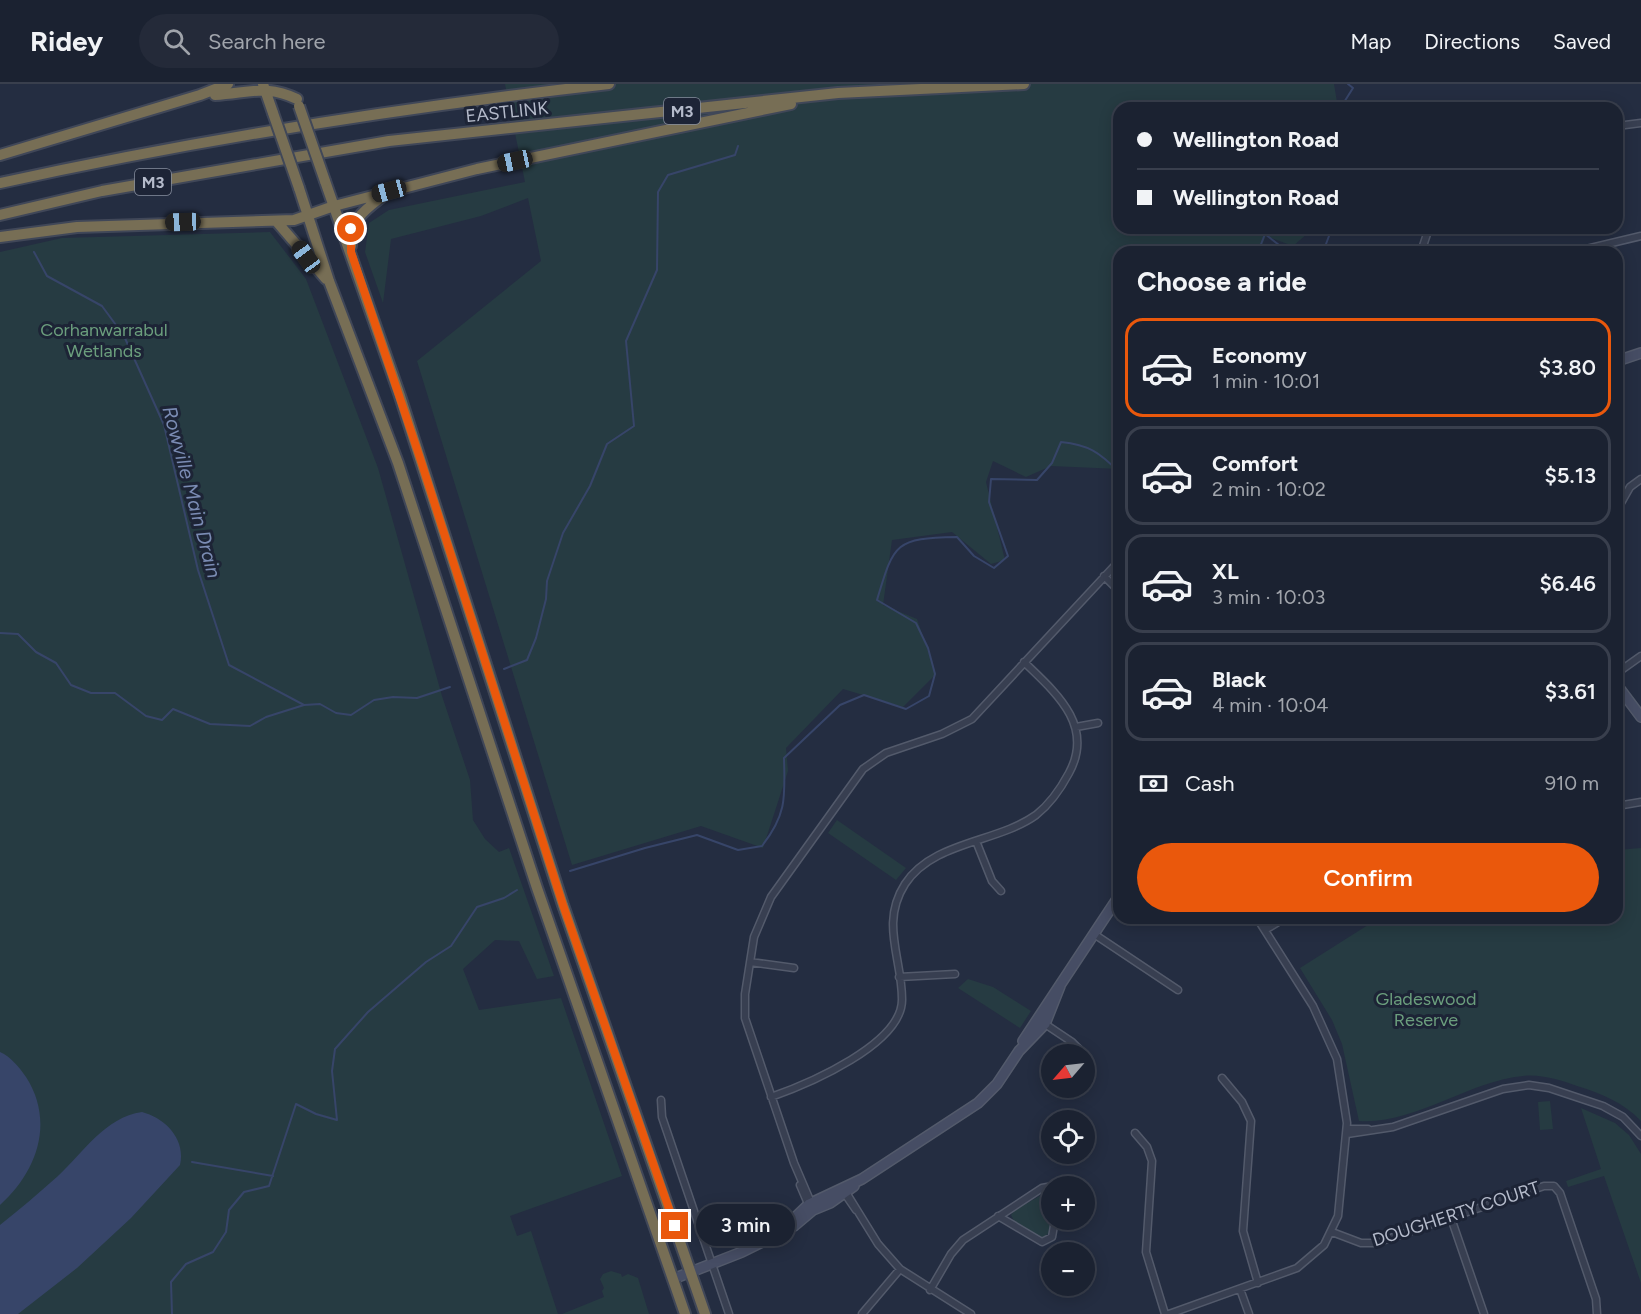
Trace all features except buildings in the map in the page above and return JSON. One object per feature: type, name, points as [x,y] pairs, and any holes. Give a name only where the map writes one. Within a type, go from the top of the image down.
[{"type":"highway","points":[[0,155],[200,95],[228,84]]},
{"type":"highway","points":[[291,84],[351,252],[540,834],[705,1314]]},
{"type":"highway","name":"EASTLINK","points":[[0,183],[85,164],[296,126],[609,84]]},
{"type":"highway","name":"EASTLINK","points":[[0,215],[102,191],[389,141],[838,93],[1024,84]]},
{"type":"highway","points":[[200,95],[220,94],[263,85],[278,85],[298,102]]},
{"type":"highway","points":[[263,85],[328,281],[384,425],[522,840],[685,1314]]},
{"type":"highway","points":[[272,109],[271,94],[278,85]]},
{"type":"highway","points":[[0,237],[77,227],[204,221],[277,222],[308,217],[319,210],[477,169],[754,113],[838,93]]},
{"type":"highway","points":[[319,210],[327,185]]},
{"type":"highway","points":[[351,252],[351,229],[356,220],[389,191]]},
{"type":"highway","points":[[300,193],[309,206],[319,210]]},
{"type":"highway","points":[[277,222],[328,281]]},
{"type":"highway","points":[[433,568],[453,561]]},
{"type":"street","points":[[1623,125],[1641,123]]},
{"type":"street","points":[[1599,246],[1641,236]]},
{"type":"street","points":[[1623,359],[1641,353]]},
{"type":"street","points":[[1623,499],[1630,486],[1641,479]]},
{"type":"street","points":[[811,1206],[798,1176],[745,1018],[750,962],[757,927],[765,907],[863,769],[886,753],[951,730],[972,718],[1113,567]]},
{"type":"street","points":[[1104,576],[1113,585]]},
{"type":"street","points":[[1623,669],[1641,656]]},
{"type":"street","points":[[771,1097],[812,1082],[886,1035],[898,1020],[902,1005],[891,924],[894,908],[904,885],[928,862],[1025,821],[1050,801],[1075,760],[1076,727],[1064,701],[1024,662]]},
{"type":"street","points":[[1623,693],[1641,717]]},
{"type":"street","points":[[1076,727],[1098,723]]},
{"type":"street","points":[[1623,805],[1641,802]]},
{"type":"street","points":[[976,841],[992,881],[1001,891]]},
{"type":"street","points":[[1042,1022],[1043,1007],[1060,986],[1113,905]]},
{"type":"street","points":[[1135,1133],[1147,1147],[1152,1161],[1146,1252],[1167,1314],[1258,1283],[1303,1264],[1319,1251],[1332,1232],[1340,1205],[1347,1131],[1339,1069],[1327,1032],[1261,924]]},
{"type":"street","points":[[1265,930],[1275,924]]},
{"type":"street","points":[[1094,934],[1178,990]]},
{"type":"street","points":[[750,962],[794,968]]},
{"type":"street","points":[[899,977],[955,974]]},
{"type":"street","points":[[673,1279],[748,1249],[781,1231],[811,1206],[845,1192],[978,1103],[997,1084],[1019,1051],[1027,1032],[1042,1022]]},
{"type":"street","points":[[1042,1022],[1074,1044]]},
{"type":"street","points":[[1222,1078],[1242,1102],[1251,1121],[1243,1231],[1258,1283]]},
{"type":"street","points":[[1347,1131],[1374,1130],[1402,1124],[1503,1089],[1529,1085],[1549,1088],[1603,1106],[1623,1117],[1641,1136]]},
{"type":"street","points":[[661,1100],[662,1117],[729,1314]]},
{"type":"street","name":"DOUGHERTY COURT","points":[[1332,1232],[1355,1242],[1371,1244],[1544,1186],[1554,1186],[1560,1193],[1596,1299],[1597,1314]]},
{"type":"street","points":[[930,1290],[957,1247],[976,1230],[1041,1189]]},
{"type":"street","points":[[845,1192],[878,1244],[900,1269],[970,1314]]},
{"type":"street","points":[[998,1216],[1042,1242],[1052,1237],[1053,1230]]},
{"type":"street","points":[[1451,1218],[1485,1314]]},
{"type":"street","points":[[862,1314],[900,1269]]},
{"type":"street","points":[[1240,1289],[1249,1314]]},
{"type":"green space","points":[[505,84],[1334,84],[1337,102],[1113,102],[1113,234],[1307,234],[1293,246],[1266,236],[1262,246],[1113,246],[1113,469],[1051,466],[1026,477],[993,461],[986,482],[1005,560],[991,564],[952,532],[892,540],[883,605],[917,619],[936,674],[903,707],[843,689],[786,748],[788,771],[763,848],[701,826],[572,865],[417,361],[541,261],[528,198],[481,216],[391,239],[383,303],[365,252],[369,223],[389,210],[525,182]]},
{"type":"green space","name":"Corhanwarrabul Wetlands","points":[[270,232],[306,279],[378,468],[442,696],[470,780],[473,820],[485,839],[499,852],[509,848],[554,976],[537,979],[519,941],[495,940],[463,969],[479,1010],[561,998],[622,1176],[510,1216],[517,1236],[531,1231],[558,1314],[0,1314],[0,252],[62,238]]},
{"type":"green space","points":[[837,820],[906,868],[896,880],[828,833]]},
{"type":"green space","name":"Gladeswood Reserve","points":[[1641,848],[1641,1121],[1620,1104],[1595,1092],[1544,1077],[1523,1076],[1482,1086],[1400,1116],[1359,1121],[1342,1044],[1332,1020],[1300,968],[1370,924],[1623,924],[1623,850]]},
{"type":"green space","points":[[968,979],[993,987],[1031,1011],[1020,1028],[958,988]]},
{"type":"green space","points":[[1550,1101],[1553,1129],[1540,1130],[1538,1102]]},
{"type":"green space","points":[[1581,1108],[1615,1123],[1629,1135],[1641,1154],[1641,1283],[1604,1176],[1568,1187],[1566,1181],[1601,1169]]},
{"type":"green space","points":[[1041,1195],[1041,1230],[1049,1230],[1049,1233],[1043,1238],[1014,1221],[1011,1215]]},
{"type":"green space","points":[[611,1271],[621,1274],[622,1277],[628,1274],[638,1278],[649,1314],[562,1314],[604,1297],[602,1291],[604,1288],[600,1279],[603,1274]]},
{"type":"water","points":[[0,1052],[8,1057],[26,1077],[35,1094],[40,1129],[38,1146],[32,1162],[13,1192],[0,1205]]},
{"type":"water","points":[[142,1112],[158,1119],[172,1131],[180,1147],[180,1165],[131,1218],[77,1268],[18,1314],[0,1314],[0,1225],[58,1176],[106,1128],[129,1115]]},
{"type":"waterway","points":[[1344,102],[1353,88],[1348,84]]},
{"type":"waterway","points":[[504,669],[527,660],[536,638],[546,599],[547,581],[563,533],[590,486],[607,444],[634,426],[626,341],[657,270],[658,192],[668,175],[735,155],[738,146]]},
{"type":"waterway","points":[[1260,246],[1265,234]]},
{"type":"waterway","points":[[1265,234],[1280,246]]},
{"type":"waterway","points":[[1325,246],[1330,234]]},
{"type":"waterway","name":"Rowville Main Drain","points":[[34,252],[47,276],[102,306],[124,336],[164,425],[198,570],[229,665],[304,705]]},
{"type":"waterway","points":[[570,871],[697,835],[738,850],[762,846],[776,824],[783,805],[784,758],[840,705],[864,695],[906,709],[929,696],[935,674],[928,648],[916,623],[877,600],[893,555],[909,542],[957,537],[974,556],[994,568],[1008,556],[989,502],[991,479],[1037,480],[1052,463],[1061,442],[1079,445],[1093,451],[1113,466]]},
{"type":"waterway","points":[[0,633],[18,634],[36,652],[56,663],[71,685],[91,693],[115,693],[146,716],[162,720],[173,709],[210,724],[250,726],[266,717],[304,705],[320,704],[336,713],[351,715],[374,700],[393,697],[417,698],[450,687]]},
{"type":"waterway","points":[[172,1314],[171,1282],[186,1264],[213,1252],[226,1232],[229,1210],[244,1192],[269,1186],[296,1104],[316,1114],[337,1120],[332,1071],[335,1049],[368,1012],[426,962],[451,946],[477,907],[504,898],[517,890]]},
{"type":"waterway","points":[[192,1162],[273,1176]]},
{"type":"route","points":[[351,229],[351,252],[420,458],[528,798],[675,1226]]}]
